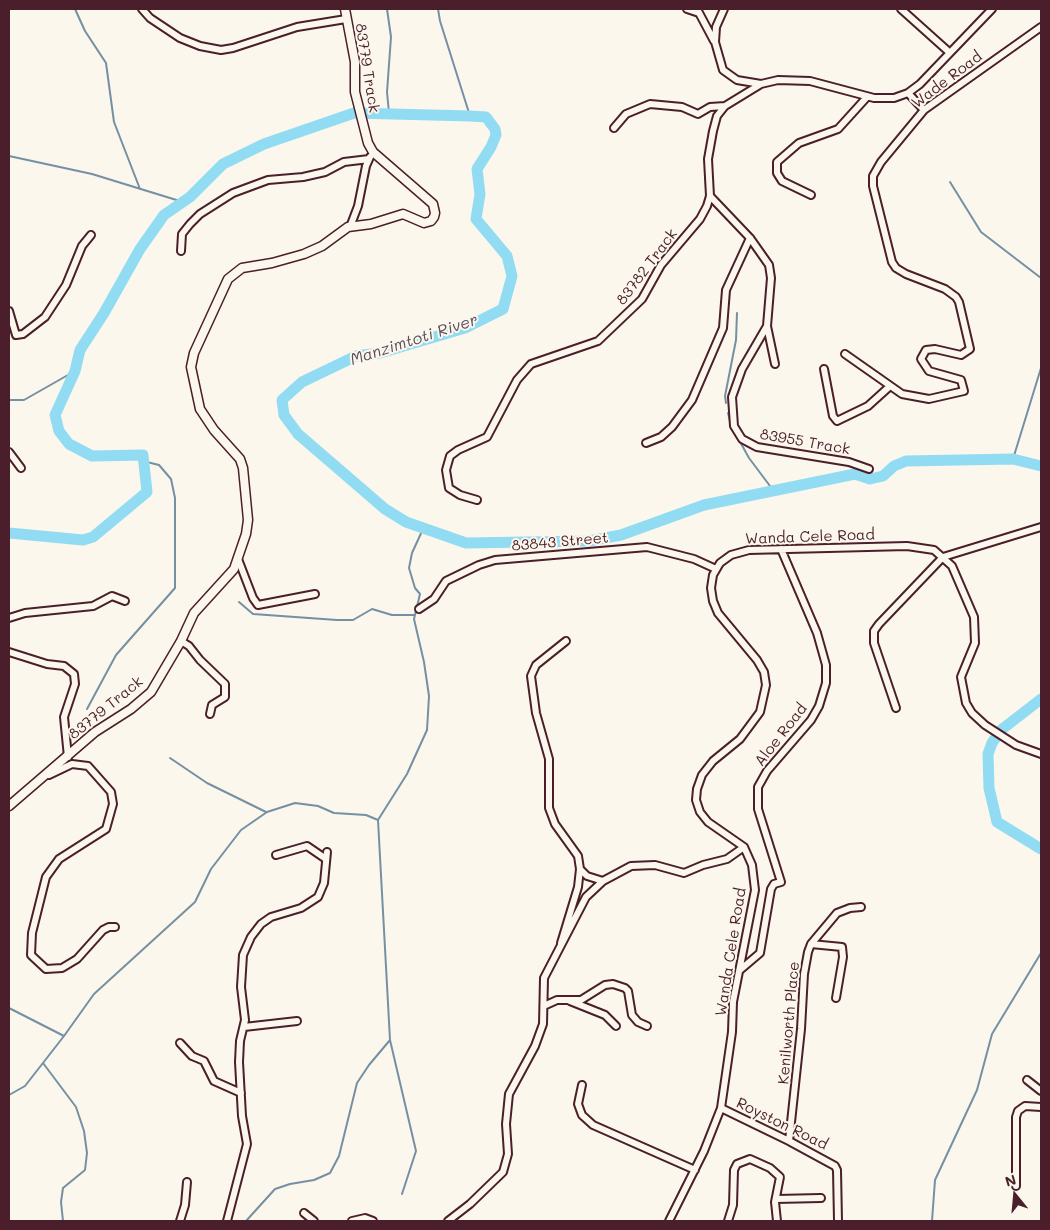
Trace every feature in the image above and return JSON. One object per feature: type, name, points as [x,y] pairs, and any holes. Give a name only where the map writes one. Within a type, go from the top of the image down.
[{"type":"street","points":[[142,9],[150,18],[180,38],[200,46],[221,50],[233,48],[297,27],[346,19]]},
{"type":"street","name":"83779 Track","points":[[9,806],[95,732],[131,709],[151,692],[181,642],[194,613],[228,577],[238,559],[248,520],[244,468],[240,459],[206,420],[200,409],[192,374],[194,353],[223,289],[234,274],[242,268],[272,263],[304,254],[322,246],[350,227],[372,224],[403,214],[424,223],[430,221],[435,213],[428,200],[371,156],[355,92],[355,62],[345,9]]},
{"type":"street","points":[[687,9],[698,11],[715,42],[725,73],[737,80],[761,84]]},
{"type":"street","points":[[715,42],[716,27],[724,9]]},
{"type":"street","points":[[901,9],[949,52]]},
{"type":"street","points":[[614,128],[626,114],[650,104],[682,107],[698,114],[710,107],[725,106],[761,84],[778,80],[800,80],[867,97],[894,98],[908,93],[920,84],[992,9]]},
{"type":"street","name":"Wade Road","points":[[845,354],[889,387],[902,394],[918,398],[950,396],[964,391],[961,380],[929,371],[921,359],[926,350],[935,349],[961,355],[967,352],[970,345],[956,297],[945,289],[896,268],[892,262],[873,186],[876,170],[924,110],[1041,27]]},
{"type":"street","points":[[908,93],[924,110]]},
{"type":"street","points":[[811,195],[782,181],[777,173],[777,162],[799,143],[838,129],[867,97]]},
{"type":"street","name":"83782 Track","points":[[476,500],[460,495],[449,488],[446,470],[450,456],[458,450],[487,437],[516,380],[531,364],[598,341],[639,303],[661,265],[700,219],[710,196],[708,158],[714,123],[725,106]]},
{"type":"street","points":[[181,251],[182,234],[190,224],[200,214],[233,193],[268,180],[303,177],[325,172],[344,162],[371,156],[358,206],[350,227]]},
{"type":"street","points":[[710,196],[762,252],[771,273],[767,326],[775,364]]},
{"type":"street","points":[[9,311],[16,335],[23,334],[45,317],[66,285],[82,246],[91,235]]},
{"type":"street","points":[[646,443],[661,437],[672,427],[692,400],[723,328],[726,290],[750,238]]},
{"type":"street","name":"83955 Track","points":[[767,326],[742,369],[732,397],[734,426],[742,439],[757,447],[849,462],[869,469]]},
{"type":"street","points":[[824,369],[834,416],[837,421],[868,406],[889,387]]},
{"type":"street","points":[[9,452],[21,468]]},
{"type":"street","points":[[896,708],[874,643],[874,631],[879,624],[943,557],[1041,527]]},
{"type":"street","name":"Wanda Cele Road","points":[[716,569],[725,558],[738,552],[780,549],[907,546],[934,550],[943,557]]},
{"type":"street","name":"83843 Street","points":[[420,609],[434,599],[446,581],[479,565],[495,560],[647,547],[685,557],[716,569]]},
{"type":"street","name":"Aloe Road","points":[[740,970],[760,952],[771,889],[774,884],[781,882],[758,809],[758,787],[767,771],[811,720],[823,694],[826,674],[824,653],[817,633],[780,549]]},
{"type":"street","points":[[943,557],[952,566],[974,617],[976,637],[961,677],[963,692],[972,713],[985,725],[1016,744],[1041,754]]},
{"type":"street","points":[[238,559],[253,598],[258,605],[315,594]]},
{"type":"street","points":[[448,1221],[470,1204],[503,1172],[508,1154],[506,1124],[509,1094],[535,1046],[544,1024],[546,1005],[544,978],[586,897],[603,881],[622,870],[643,864],[688,873],[703,865],[727,859],[744,847],[708,822],[700,812],[696,800],[696,790],[702,775],[713,761],[740,739],[760,712],[766,685],[764,672],[757,660],[718,613],[711,588],[716,569]]},
{"type":"street","points":[[9,618],[26,613],[93,606],[112,596],[125,601]]},
{"type":"street","points":[[560,948],[578,887],[580,868],[578,856],[555,824],[549,808],[549,759],[536,713],[531,676],[534,668],[566,641]]},
{"type":"street","points":[[181,642],[189,646],[225,684],[225,696],[212,705],[210,714]]},
{"type":"street","points":[[9,652],[47,664],[64,666],[74,674],[75,684],[64,716],[68,757]]},
{"type":"street","points":[[40,780],[66,766],[83,764],[94,770],[111,792],[113,800],[106,829],[59,858],[46,877],[32,933],[31,956],[46,969],[62,968],[77,959],[103,930],[109,927],[115,928]]},
{"type":"street","points":[[227,1221],[247,1144],[240,1093],[239,1048],[245,1014],[241,987],[246,947],[256,930],[266,920],[301,908],[318,897],[324,883],[326,855],[307,846],[276,855]]},
{"type":"street","name":"Wanda Cele Road","points":[[669,1221],[695,1170],[721,1108],[732,1032],[734,1002],[753,903],[755,878],[752,865],[744,847]]},
{"type":"street","points":[[580,868],[587,876],[603,881]]},
{"type":"street","name":"Kenilworth Place","points":[[789,1141],[801,1028],[804,974],[811,944],[837,913],[850,908],[861,907]]},
{"type":"street","points":[[811,944],[842,947],[843,957],[836,998]]},
{"type":"street","points":[[546,1005],[557,1000],[581,1000],[609,984],[621,986],[628,991],[632,1015],[638,1022],[647,1026]]},
{"type":"street","points":[[567,1000],[605,1015],[616,1026]]},
{"type":"street","points":[[244,1027],[297,1021]]},
{"type":"street","points":[[180,1044],[192,1056],[207,1064],[214,1081],[240,1093]]},
{"type":"street","points":[[1027,1080],[1041,1092]]},
{"type":"street","points":[[582,1085],[578,1104],[582,1115],[592,1125],[695,1170]]},
{"type":"street","points":[[1016,1186],[1016,1117],[1018,1111],[1025,1106],[1041,1107]]},
{"type":"street","name":"Royston Road","points":[[721,1108],[835,1166],[837,1170],[838,1221]]},
{"type":"street","points":[[728,1221],[733,1206],[734,1170],[743,1160],[756,1161],[778,1173],[780,1181],[776,1199],[777,1221]]},
{"type":"street","points":[[180,1221],[186,1199],[187,1182]]},
{"type":"street","points":[[776,1199],[821,1198]]},
{"type":"street","points":[[304,1213],[314,1221]]},
{"type":"street","points":[[352,1221],[365,1218],[372,1221]]},
{"type":"waterway","points":[[75,9],[85,31],[106,63],[114,122],[140,189]]},
{"type":"waterway","points":[[387,9],[391,37],[387,92],[389,113]]},
{"type":"waterway","points":[[438,9],[440,21],[470,116]]},
{"type":"waterway","name":"Manzimtoti River","points":[[9,533],[83,540],[93,537],[147,492],[143,455],[92,456],[69,444],[59,431],[55,415],[75,371],[80,350],[104,313],[140,249],[164,215],[190,197],[223,164],[264,144],[354,113],[486,117],[495,129],[496,135],[477,169],[480,194],[476,219],[507,256],[512,276],[503,309],[465,328],[380,353],[356,356],[302,382],[282,400],[284,415],[298,434],[385,509],[406,522],[466,543],[589,541],[621,535],[704,505],[855,474],[870,479],[883,476],[894,466],[906,461],[1013,459],[1041,466]]},
{"type":"waterway","points":[[9,156],[92,174],[183,202]]},
{"type":"waterway","points":[[950,182],[981,232],[1041,278]]},
{"type":"waterway","points":[[726,403],[725,396],[736,340],[737,313]]},
{"type":"waterway","points":[[1013,459],[1041,368]]},
{"type":"waterway","points":[[9,400],[24,400],[75,371]]},
{"type":"waterway","points":[[728,413],[731,425]]},
{"type":"waterway","points":[[739,440],[749,458],[773,490]]},
{"type":"waterway","points":[[87,709],[116,655],[175,588],[175,498],[171,479],[159,465],[143,461]]},
{"type":"waterway","points":[[402,1194],[416,1151],[390,1040],[378,820],[407,774],[427,730],[429,696],[424,662],[414,619],[420,594],[415,588],[409,568],[412,553],[423,529]]},
{"type":"waterway","points":[[239,602],[253,614],[353,620],[372,609],[392,615],[415,615]]},
{"type":"waterway","name":"Manzimtoti River","points":[[1041,699],[1001,730],[992,743],[988,754],[989,788],[997,822],[1041,849]]},
{"type":"waterway","points":[[170,758],[207,783],[266,812]]},
{"type":"waterway","points":[[9,1095],[25,1086],[94,994],[195,902],[211,869],[241,830],[267,812],[295,803],[318,806],[334,813],[366,815],[378,820]]},
{"type":"waterway","points":[[932,1221],[935,1180],[977,1090],[992,1034],[1041,953]]},
{"type":"waterway","points":[[9,1008],[64,1036]]},
{"type":"waterway","points":[[246,1221],[275,1189],[314,1180],[330,1173],[339,1156],[357,1083],[390,1040]]},
{"type":"waterway","points":[[43,1063],[76,1107],[84,1131],[87,1153],[85,1170],[63,1188],[61,1202],[63,1221]]}]
